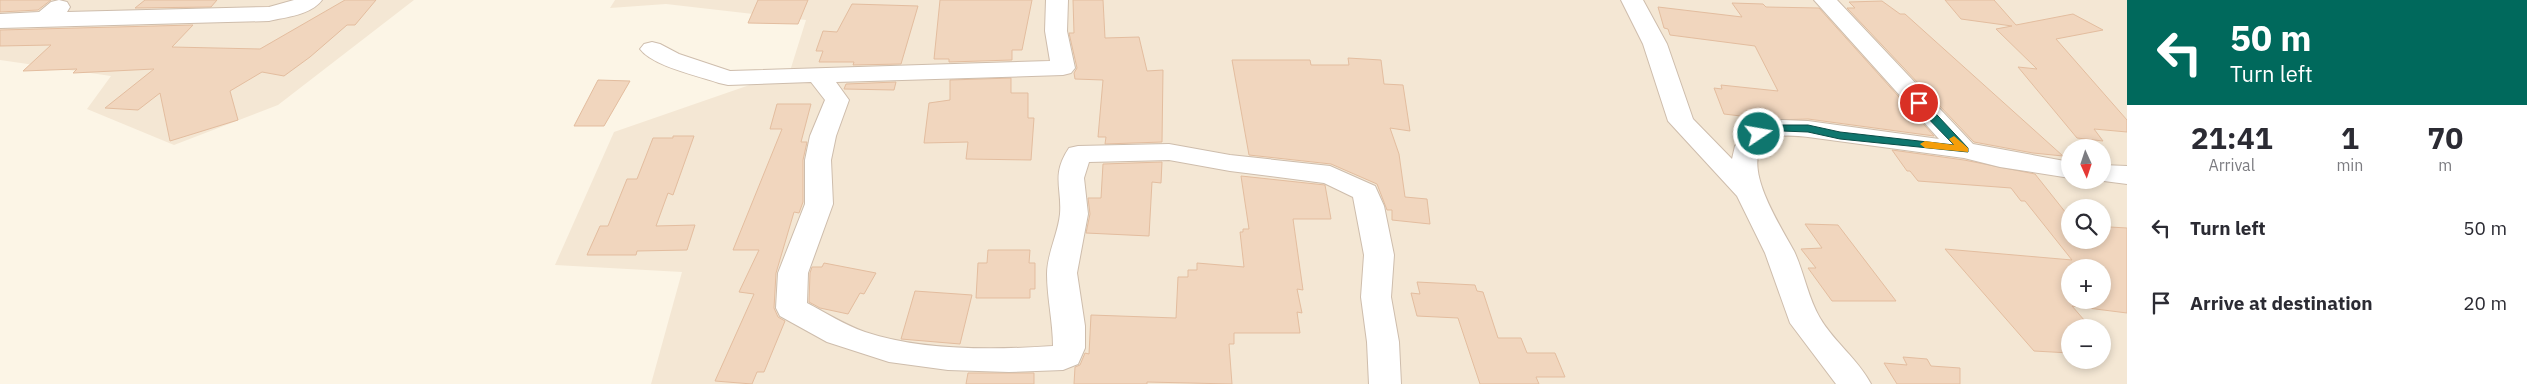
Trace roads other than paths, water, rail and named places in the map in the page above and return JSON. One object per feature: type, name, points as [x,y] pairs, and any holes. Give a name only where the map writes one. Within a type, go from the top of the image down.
[{"type":"street","points":[[45,19],[68,0]]},
{"type":"street","points":[[0,21],[269,14],[296,8],[311,0]]},
{"type":"street","points":[[652,49],[671,60],[728,78],[1063,68],[1056,31],[1057,0]]},
{"type":"street","points":[[1632,0],[1655,44],[1681,121],[1749,192]]},
{"type":"street","points":[[1825,0],[1964,150]]},
{"type":"street","points":[[818,74],[837,100],[823,136],[818,160],[818,204],[793,273],[792,308],[839,334],[884,349],[924,356],[1019,359],[1063,358],[1067,355],[1069,348],[1069,326],[1062,274],[1074,214],[1070,178],[1078,154],[1169,152],[1230,163],[1330,175],[1365,192],[1374,225],[1379,255],[1376,297],[1383,342],[1385,384]]},
{"type":"street","points":[[1855,384],[1806,323],[1780,253],[1749,192],[1744,168],[1748,146],[1759,134],[1782,128],[1808,129],[1840,136],[1964,150],[2000,159],[2061,169]]},
{"type":"street","points":[[2111,174],[2127,176]]}]
